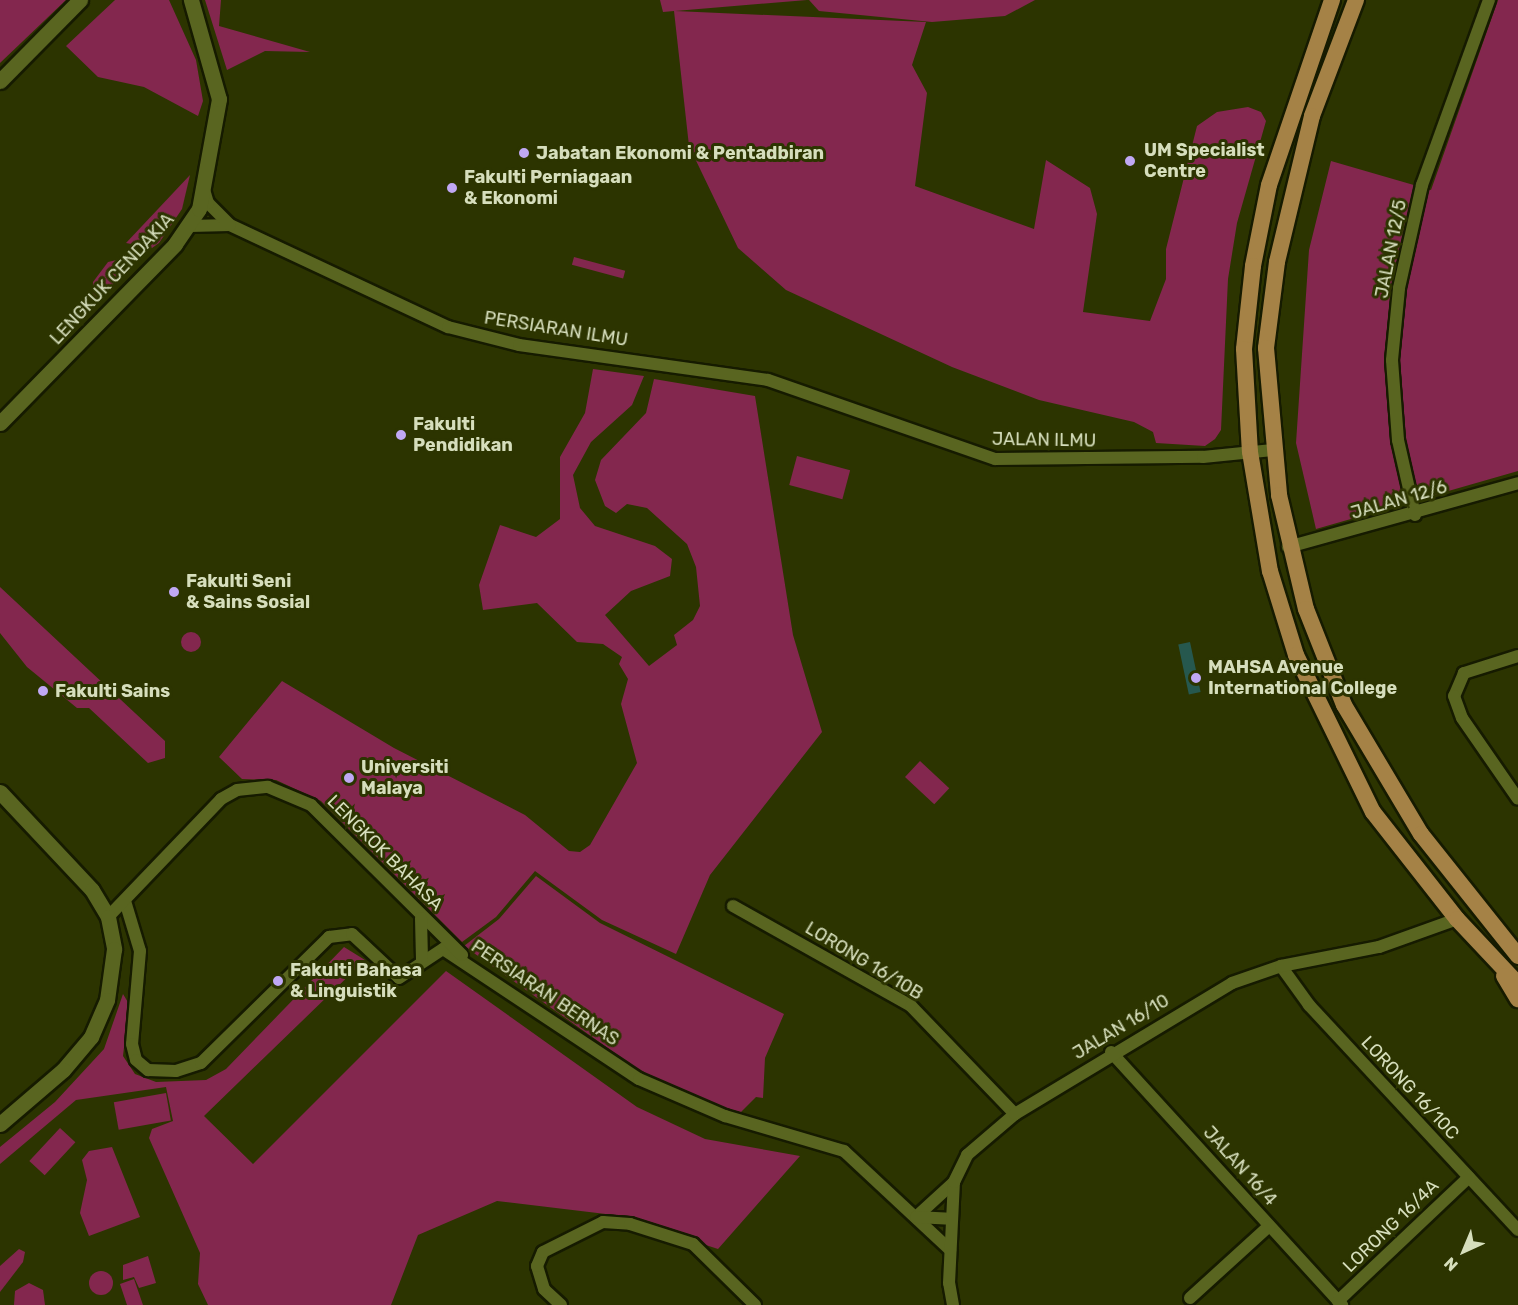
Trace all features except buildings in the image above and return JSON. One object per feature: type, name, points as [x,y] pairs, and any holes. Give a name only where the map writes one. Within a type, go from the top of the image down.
[{"type":"main road","points":[[1346,0],[1331,60],[1295,179],[1277,262],[1266,348],[1273,450],[1288,547],[1344,705],[1383,777],[1516,952]]},
{"type":"main road","points":[[1331,60],[1356,0]]},
{"type":"main road","points":[[1328,5],[1269,185],[1253,266],[1244,349],[1250,452],[1270,571],[1296,655],[1373,812],[1458,919],[1496,963],[1518,984]]},
{"type":"main road","points":[[1496,963],[1518,999]]},
{"type":"street","points":[[0,81],[80,0]]},
{"type":"street","name":"LENGKUK CENDAKIA","points":[[0,423],[190,226],[204,190],[219,99],[191,0]]},
{"type":"street","name":"JALAN 12/5","points":[[1415,515],[1398,440],[1392,360],[1399,288],[1422,185],[1489,0]]},
{"type":"street","name":"PERSIARAN ILMU","points":[[204,190],[212,209],[230,225],[448,327],[519,345],[755,378]]},
{"type":"street","name":"PERSIARAN ILMU","points":[[190,226],[230,225]]},
{"type":"street","name":"JALAN ILMU","points":[[755,378],[995,459],[1273,450]]},
{"type":"street","name":"JALAN 12/6","points":[[1288,547],[1415,515],[1518,483]]},
{"type":"street","points":[[1518,656],[1477,667],[1464,673],[1454,696],[1462,718],[1518,799]]},
{"type":"street","name":"LENGKOK BAHASA","points":[[108,917],[221,800],[237,790],[268,787],[311,805],[464,959]]},
{"type":"street","points":[[0,792],[65,856],[108,917],[112,972],[96,1028],[76,1057],[0,1124]]},
{"type":"street","name":"PERSIARAN BERNAS","points":[[125,901],[140,951],[134,1053],[141,1066],[158,1073],[186,1070],[209,1057],[329,937],[352,934],[399,978],[422,960],[443,949],[464,959],[639,1079],[725,1116],[809,1138],[844,1151],[950,1250]]},
{"type":"street","name":"LORONG 16/10B","points":[[733,906],[911,1006],[1015,1114]]},
{"type":"street","points":[[421,918],[422,960]]},
{"type":"street","name":"JALAN 16/10","points":[[953,1305],[950,1219],[954,1182],[967,1155],[1015,1114],[1111,1052],[1232,983],[1281,966],[1379,948],[1458,919]]},
{"type":"street","name":"LORONG 16/10C","points":[[1281,966],[1309,1005],[1518,1230]]},
{"type":"street","name":"JALAN 16/4","points":[[1111,1052],[1340,1303]]},
{"type":"street","name":"LORONG 16/4A","points":[[1340,1303],[1469,1177]]},
{"type":"street","points":[[916,1217],[954,1182]]},
{"type":"street","points":[[916,1217],[950,1219]]},
{"type":"street","points":[[561,1305],[543,1289],[537,1266],[543,1252],[603,1222],[655,1230],[693,1244],[755,1305]]},
{"type":"street","points":[[1190,1298],[1269,1226]]},
{"type":"shaded area","points":[[0,0],[66,0],[0,63]]},
{"type":"shaded area","points":[[115,0],[169,0],[196,60],[203,101],[198,116],[144,87],[98,77],[66,46]]},
{"type":"shaded area","points":[[205,0],[221,0],[219,26],[310,52],[265,51],[227,70]]},
{"type":"shaded area","points":[[660,0],[807,0],[675,11],[926,22],[912,65],[927,93],[915,186],[1034,229],[1046,160],[1090,188],[1097,214],[1083,312],[1150,321],[1166,279],[1166,249],[1197,126],[1217,112],[1248,107],[1261,112],[1266,121],[1237,223],[1228,279],[1221,430],[1215,439],[1205,446],[1156,443],[1153,432],[1134,422],[1039,400],[952,367],[786,290],[738,248],[689,146],[674,11],[663,12]]},
{"type":"shaded area","points":[[809,0],[1035,0],[1005,16],[932,22],[819,11]]},
{"type":"shaded area","points":[[1498,0],[1518,0],[1518,471],[1316,529],[1296,443],[1309,250],[1331,161],[1431,190]]},
{"type":"shaded area","points":[[190,175],[182,209],[159,243],[152,248],[126,243]]},
{"type":"shaded area","points":[[142,254],[92,306],[93,282],[108,262]]},
{"type":"shaded area","points":[[574,257],[625,271],[623,278],[572,265]]},
{"type":"shaded area","points":[[593,369],[644,376],[632,405],[591,442],[573,475],[580,508],[595,526],[655,546],[672,559],[670,576],[631,591],[605,615],[649,666],[677,645],[674,635],[693,620],[700,606],[696,567],[687,544],[647,508],[627,504],[616,513],[605,506],[595,480],[601,460],[646,413],[654,379],[755,396],[793,635],[822,732],[710,875],[676,954],[602,920],[535,871],[496,917],[462,942],[321,801],[276,780],[242,779],[219,757],[282,681],[394,748],[525,815],[569,851],[580,852],[590,845],[637,763],[621,704],[628,679],[619,664],[622,657],[603,644],[577,642],[537,603],[483,610],[479,585],[500,525],[536,537],[560,519],[560,457],[585,413]]},
{"type":"shaded area","points":[[797,456],[850,470],[842,499],[789,485]]},
{"type":"shaded area","points":[[0,587],[165,741],[165,758],[148,763],[89,708],[77,708],[27,667],[0,633]]},
{"type":"shaded area","points":[[191,632],[198,635],[201,642],[198,649],[191,652],[184,649],[181,642],[184,635]]},
{"type":"shaded area","points":[[920,761],[949,788],[934,804],[905,777]]},
{"type":"shaded area","points":[[536,876],[600,923],[784,1014],[765,1058],[763,1098],[756,1097],[739,1114],[657,1083],[464,946],[499,919]]},
{"type":"shaded area","points":[[344,947],[365,960],[204,1116],[253,1164],[446,971],[637,1107],[705,1139],[800,1156],[718,1249],[614,1215],[497,1201],[418,1235],[391,1305],[208,1305],[198,1284],[200,1253],[149,1138],[152,1129],[173,1121],[166,1087],[76,1100],[0,1164],[0,1147],[55,1102],[104,1049],[123,994],[129,1004],[123,1056],[135,1074],[156,1082],[206,1080],[226,1069]]},
{"type":"shaded area","points":[[166,1093],[171,1121],[119,1130],[114,1102]]},
{"type":"shaded area","points":[[60,1128],[75,1142],[45,1175],[29,1161]]},
{"type":"shaded area","points":[[112,1147],[140,1217],[89,1236],[80,1213],[87,1180],[82,1160],[89,1151]]},
{"type":"shaded area","points":[[19,1249],[25,1252],[23,1262],[0,1292],[0,1266]]},
{"type":"shaded area","points":[[148,1256],[156,1283],[139,1288],[134,1277],[123,1280],[123,1265]]},
{"type":"shaded area","points":[[101,1271],[106,1272],[112,1278],[112,1288],[106,1294],[101,1295],[96,1294],[90,1288],[89,1283],[90,1278],[96,1272]]},
{"type":"shaded area","points":[[134,1279],[143,1305],[127,1305],[120,1284]]},
{"type":"shaded area","points":[[29,1283],[43,1290],[45,1305],[14,1305],[15,1291]]},
{"type":"water","points":[[1190,642],[1201,692],[1189,694],[1178,644]]},
{"type":"place","name":"Jabatan Ekonomi & Pentadbiran","points":[[524,153]]},
{"type":"place","name":"UM Specialist Centre","points":[[1130,161]]},
{"type":"place","name":"Fakulti Perniagaan & Ekonomi","points":[[452,188]]},
{"type":"place","name":"Fakulti Pendidikan","points":[[401,435]]},
{"type":"place","name":"Fakulti Seni & Sains Sosial","points":[[174,592]]},
{"type":"place","name":"MAHSA Avenue International College","points":[[1196,678]]},
{"type":"place","name":"Fakulti Sains","points":[[43,691]]},
{"type":"place","name":"Universiti Malaya","points":[[349,778]]},
{"type":"place","name":"Fakulti Bahasa & Linguistik","points":[[278,981]]}]
